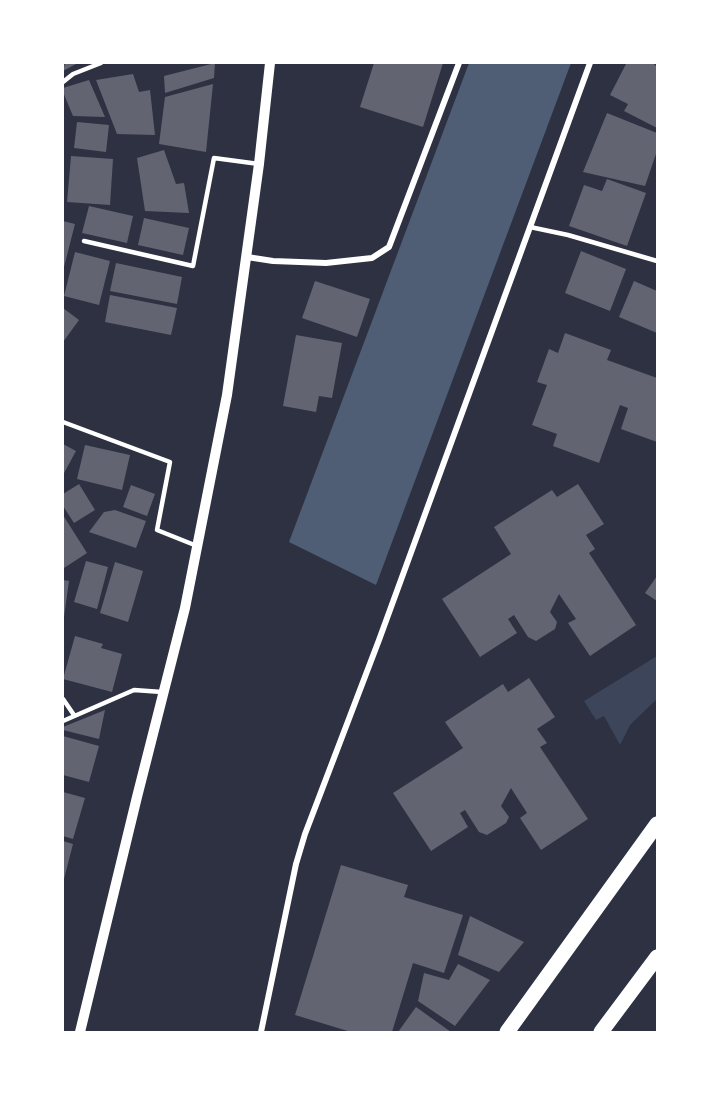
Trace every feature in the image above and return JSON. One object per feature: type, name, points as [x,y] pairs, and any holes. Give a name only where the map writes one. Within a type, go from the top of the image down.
[{"type":"main road","points":[[507,1032],[657,824]]},
{"type":"main road","points":[[601,1032],[657,957]]},
{"type":"street","points":[[80,1032],[185,608],[227,395],[247,257],[270,63]]},
{"type":"street","points":[[247,257],[273,261],[326,263],[372,258],[389,248],[459,63]]},
{"type":"street","points":[[261,1032],[296,864],[305,834],[379,640],[590,63]]},
{"type":"lane","points":[[63,82],[73,74],[101,63]]},
{"type":"lane","points":[[84,241],[194,266],[214,158],[259,164]]},
{"type":"lane","points":[[530,227],[568,235],[657,261]]},
{"type":"lane","points":[[63,422],[170,462],[157,530],[197,546]]},
{"type":"lane","points":[[63,721],[134,690],[164,692]]},
{"type":"lane","points":[[63,699],[74,715]]},
{"type":"shaded area","points":[[469,63],[571,63],[376,585],[289,542]]},
{"type":"shaded area","points":[[657,656],[657,699],[630,725],[620,745],[604,716],[596,720],[584,701]]},
{"type":"building","points":[[65,63],[78,63],[63,71]]},
{"type":"building","points":[[215,63],[214,78],[165,93],[164,76]]},
{"type":"building","points":[[374,63],[443,63],[423,127],[360,107]]},
{"type":"building","points":[[653,63],[657,67],[657,128],[624,111],[628,104],[610,95],[626,64]]},
{"type":"building","points":[[133,74],[139,92],[150,90],[155,135],[117,134],[96,80]]},
{"type":"building","points":[[89,80],[105,117],[73,116],[63,88]]},
{"type":"building","points":[[213,84],[206,152],[159,144],[165,97]]},
{"type":"building","points":[[607,113],[657,133],[657,151],[645,186],[583,172]]},
{"type":"building","points":[[77,122],[109,125],[106,152],[74,148]]},
{"type":"building","points":[[164,150],[176,184],[184,183],[189,213],[145,211],[137,158]]},
{"type":"building","points":[[71,156],[113,159],[110,205],[67,202]]},
{"type":"building","points":[[607,179],[646,193],[627,246],[569,226],[584,185],[602,191]]},
{"type":"building","points":[[89,206],[133,216],[127,243],[82,233]]},
{"type":"building","points":[[144,218],[189,228],[183,255],[138,245]]},
{"type":"building","points":[[63,221],[75,224],[64,267],[63,267]]},
{"type":"building","points":[[581,251],[626,269],[610,311],[565,293]]},
{"type":"building","points":[[75,252],[110,261],[99,305],[64,296]]},
{"type":"building","points":[[116,263],[182,277],[177,304],[110,291]]},
{"type":"building","points":[[315,281],[370,299],[357,337],[302,318]]},
{"type":"building","points":[[634,281],[657,291],[657,333],[619,317]]},
{"type":"building","points":[[110,295],[177,308],[171,335],[105,322]]},
{"type":"building","points":[[63,308],[79,320],[63,342]]},
{"type":"building","points":[[565,333],[611,350],[607,360],[657,378],[657,442],[621,429],[628,408],[620,405],[599,463],[553,446],[557,434],[532,425],[547,385],[537,382],[549,349],[558,353]]},
{"type":"building","points":[[296,335],[342,343],[332,398],[319,396],[316,412],[283,406]]},
{"type":"building","points":[[63,444],[76,451],[63,475]]},
{"type":"building","points":[[85,445],[130,455],[122,490],[77,479]]},
{"type":"building","points":[[79,484],[95,510],[74,523],[63,506],[63,494]]},
{"type":"building","points":[[578,484],[604,524],[586,535],[595,549],[589,553],[636,625],[590,656],[568,623],[576,619],[559,594],[550,612],[557,622],[555,629],[536,641],[528,637],[514,615],[508,619],[517,633],[480,657],[442,599],[511,554],[494,527],[552,490],[557,497]]},
{"type":"building","points":[[131,485],[155,494],[147,516],[123,507]]},
{"type":"building","points":[[115,510],[146,521],[136,548],[89,532],[104,512]]},
{"type":"building","points":[[63,515],[87,553],[64,568],[63,567]]},
{"type":"building","points":[[86,561],[108,567],[97,609],[74,602]]},
{"type":"building","points":[[115,562],[143,571],[128,622],[100,613]]},
{"type":"building","points":[[657,576],[657,601],[645,593]]},
{"type":"building","points":[[63,580],[69,581],[64,617],[63,617]]},
{"type":"building","points":[[75,636],[103,644],[101,648],[122,654],[112,692],[63,679]]},
{"type":"building","points":[[529,678],[555,717],[537,729],[547,743],[540,747],[588,819],[541,850],[520,818],[527,813],[511,788],[501,806],[509,817],[506,823],[487,835],[479,832],[465,810],[460,813],[468,827],[431,851],[393,793],[463,748],[445,722],[503,684],[508,692]]},
{"type":"building","points":[[105,710],[99,739],[63,730],[63,727]]},
{"type":"building","points":[[63,736],[99,746],[89,782],[63,775]]},
{"type":"building","points":[[63,792],[85,798],[73,839],[63,836]]},
{"type":"building","points":[[63,841],[73,844],[64,879],[63,879]]},
{"type":"building","points":[[341,865],[408,885],[404,897],[463,915],[444,973],[413,963],[392,1032],[351,1032],[295,1015]]},
{"type":"building","points":[[470,916],[524,942],[499,972],[458,955]]},
{"type":"building","points":[[458,964],[490,980],[455,1026],[418,1001],[424,973],[449,980]]},
{"type":"building","points":[[416,1007],[451,1032],[398,1032]]}]
